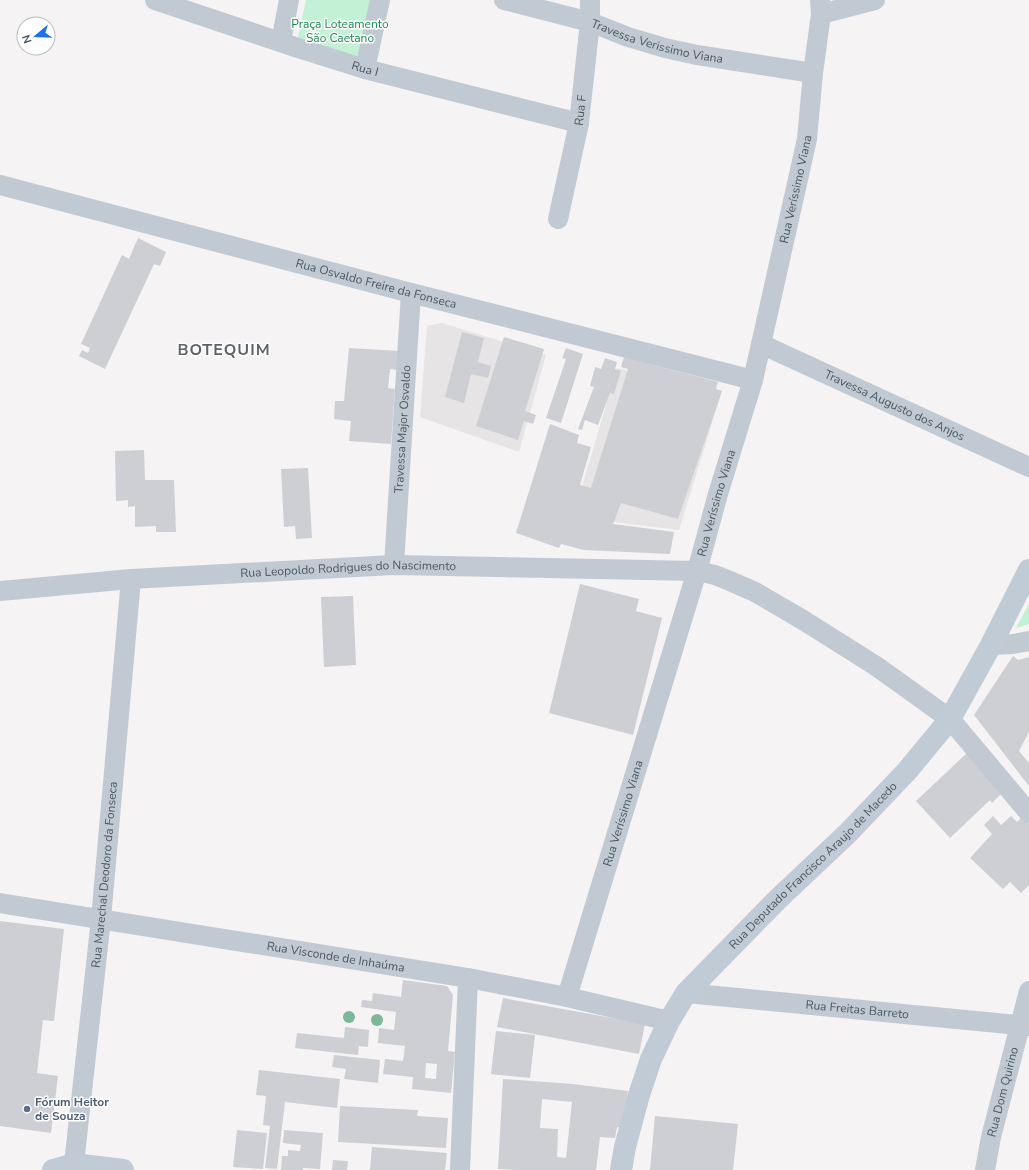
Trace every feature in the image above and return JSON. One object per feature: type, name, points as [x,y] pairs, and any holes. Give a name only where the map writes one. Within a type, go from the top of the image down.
[{"type":"street","name":"Rua I","points":[[155,0],[365,69],[579,123]]},
{"type":"street","points":[[281,42],[289,0]]},
{"type":"street","points":[[365,69],[380,0]]},
{"type":"street","name":"Travessa Verissimo Viana","points":[[504,0],[590,22],[628,37],[665,48],[732,61],[813,73]]},
{"type":"street","name":"Rua F","points":[[558,218],[579,123],[590,22],[590,0]]},
{"type":"street","points":[[821,7],[875,0]]},
{"type":"street","name":"Rua Veríssimo Viana","points":[[567,997],[697,572],[718,494],[753,380],[807,139],[821,7]]},
{"type":"street","name":"Rua Osvaldo Freire da Fonseca","points":[[0,185],[411,293],[753,380]]},
{"type":"street","name":"Travessa Major Osvaldo","points":[[394,565],[411,293]]},
{"type":"street","name":"Travessa Augusto dos Anjos","points":[[761,344],[1029,466]]},
{"type":"street","name":"Rua Leopoldo Rodrigues do Nascimento","points":[[0,591],[131,580],[394,565],[697,572],[715,575],[755,592],[803,620],[876,666],[950,719],[1029,813]]},
{"type":"street","name":"Rua Deputado Francisco Araujo de Macedo","points":[[621,1170],[625,1147],[639,1095],[651,1059],[669,1022],[686,993],[778,899],[848,833],[907,771],[950,719],[991,645],[1029,570]]},
{"type":"street","name":"Rua Marechal Deodoro da Fonseca","points":[[74,1167],[101,918],[131,580]]},
{"type":"street","points":[[991,645],[1013,644],[1029,641]]},
{"type":"street","name":"Rua Visconde de Inhaúma","points":[[0,903],[468,978],[567,997],[669,1022]]},
{"type":"street","points":[[460,1170],[468,978]]},
{"type":"street","name":"Rua Dom Quirino","points":[[985,1170],[991,1137],[1025,1025],[1029,991]]},
{"type":"street","name":"Rua Freitas Barreto","points":[[686,993],[1025,1025]]},
{"type":"street","points":[[53,1170],[74,1167],[123,1170]]},
{"type":"shaded area","points":[[442,323],[546,355],[519,452],[420,417],[427,326]]},
{"type":"shaded area","points":[[617,368],[721,394],[679,530],[573,517]]},
{"type":"green space","name":"Praça Loteamento São Caetano","points":[[306,0],[378,0],[363,74],[296,46]]},
{"type":"green space","points":[[1029,604],[1029,624],[1016,628]]},
{"type":"building","points":[[138,238],[166,252],[160,266],[154,264],[105,369],[79,356],[82,350],[88,353],[90,348],[81,344],[122,255],[129,259]]},
{"type":"building","points":[[462,332],[484,338],[478,362],[491,366],[488,378],[471,374],[464,403],[445,397]]},
{"type":"building","points":[[504,337],[544,349],[525,411],[536,415],[533,424],[524,421],[518,440],[476,426]]},
{"type":"building","points":[[349,348],[400,351],[398,370],[390,369],[388,388],[395,389],[391,444],[349,441],[351,421],[334,419],[335,401],[344,401]]},
{"type":"building","points":[[566,348],[583,354],[561,423],[546,418],[566,359],[562,358]]},
{"type":"building","points":[[624,357],[718,382],[716,389],[722,391],[678,519],[621,503],[613,524],[674,532],[670,554],[584,550],[561,544],[559,548],[516,533],[550,424],[579,435],[577,443],[591,447],[580,485],[591,488],[628,369],[621,367]]},
{"type":"building","points":[[605,358],[617,362],[615,369],[621,371],[614,394],[610,393],[598,425],[585,420],[582,430],[578,429],[594,387],[590,386],[595,367],[601,369]]},
{"type":"building","points":[[144,450],[145,480],[174,480],[176,532],[156,532],[156,526],[135,527],[135,506],[128,507],[128,500],[116,501],[115,451]]},
{"type":"building","points":[[308,468],[312,538],[296,539],[295,526],[284,527],[281,469]]},
{"type":"building","points":[[580,584],[639,599],[636,611],[662,618],[633,735],[549,713]]},
{"type":"building","points":[[353,596],[356,665],[324,667],[321,597]]},
{"type":"building","points":[[1013,656],[1018,660],[1029,657],[1029,732],[1019,751],[1029,763],[1029,786],[974,715]]},
{"type":"building","points":[[968,752],[1001,794],[992,803],[990,800],[950,838],[916,801]]},
{"type":"building","points":[[993,816],[1001,825],[1011,816],[1017,822],[1022,817],[1029,824],[1029,885],[1021,893],[1010,882],[1003,889],[970,858],[992,834],[984,825]]},
{"type":"building","points":[[0,921],[64,929],[54,1021],[43,1020],[37,1073],[58,1076],[51,1133],[0,1126]]},
{"type":"building","points":[[403,980],[447,986],[453,995],[448,1051],[455,1052],[451,1093],[412,1089],[413,1077],[383,1074],[385,1059],[403,1061],[405,1046],[378,1043],[379,1028],[394,1030],[396,1012],[361,1007],[362,1000],[372,1001],[373,993],[401,997]],"holes":[[[426,1063],[437,1064],[436,1079],[425,1078]]]},
{"type":"building","points":[[503,998],[645,1024],[639,1054],[497,1027]]},
{"type":"building","points":[[345,1027],[369,1030],[368,1047],[359,1046],[358,1055],[295,1048],[297,1033],[344,1038]]},
{"type":"building","points":[[496,1031],[535,1035],[530,1078],[491,1074]]},
{"type":"building","points":[[334,1055],[380,1060],[378,1083],[344,1079],[346,1069],[332,1067]]},
{"type":"building","points":[[259,1070],[340,1079],[337,1108],[285,1102],[277,1169],[265,1168],[270,1126],[263,1125],[266,1096],[256,1095]]},
{"type":"building","points":[[503,1079],[573,1084],[628,1091],[623,1128],[617,1127],[615,1138],[600,1137],[596,1170],[498,1169]],"holes":[[[542,1099],[572,1102],[566,1158],[557,1157],[558,1129],[540,1128]]]},
{"type":"building","points":[[340,1106],[418,1110],[417,1116],[448,1118],[446,1148],[338,1142]]},
{"type":"building","points":[[655,1116],[738,1124],[733,1170],[650,1170]]},
{"type":"building","points":[[237,1130],[267,1133],[263,1169],[233,1167]]},
{"type":"building","points":[[284,1130],[323,1133],[320,1169],[303,1168],[303,1170],[281,1170],[282,1156],[288,1156],[288,1150],[300,1151],[301,1145],[283,1143]]},
{"type":"building","points":[[372,1147],[447,1153],[445,1170],[370,1170]]},
{"type":"building","points":[[333,1160],[348,1161],[347,1170],[332,1170]]},
{"type":"place","name":"Fórum Heitor de Souza","points":[[27,1109]]},
{"type":"district","name":"BOTEQUIM","points":[[224,349]]}]
